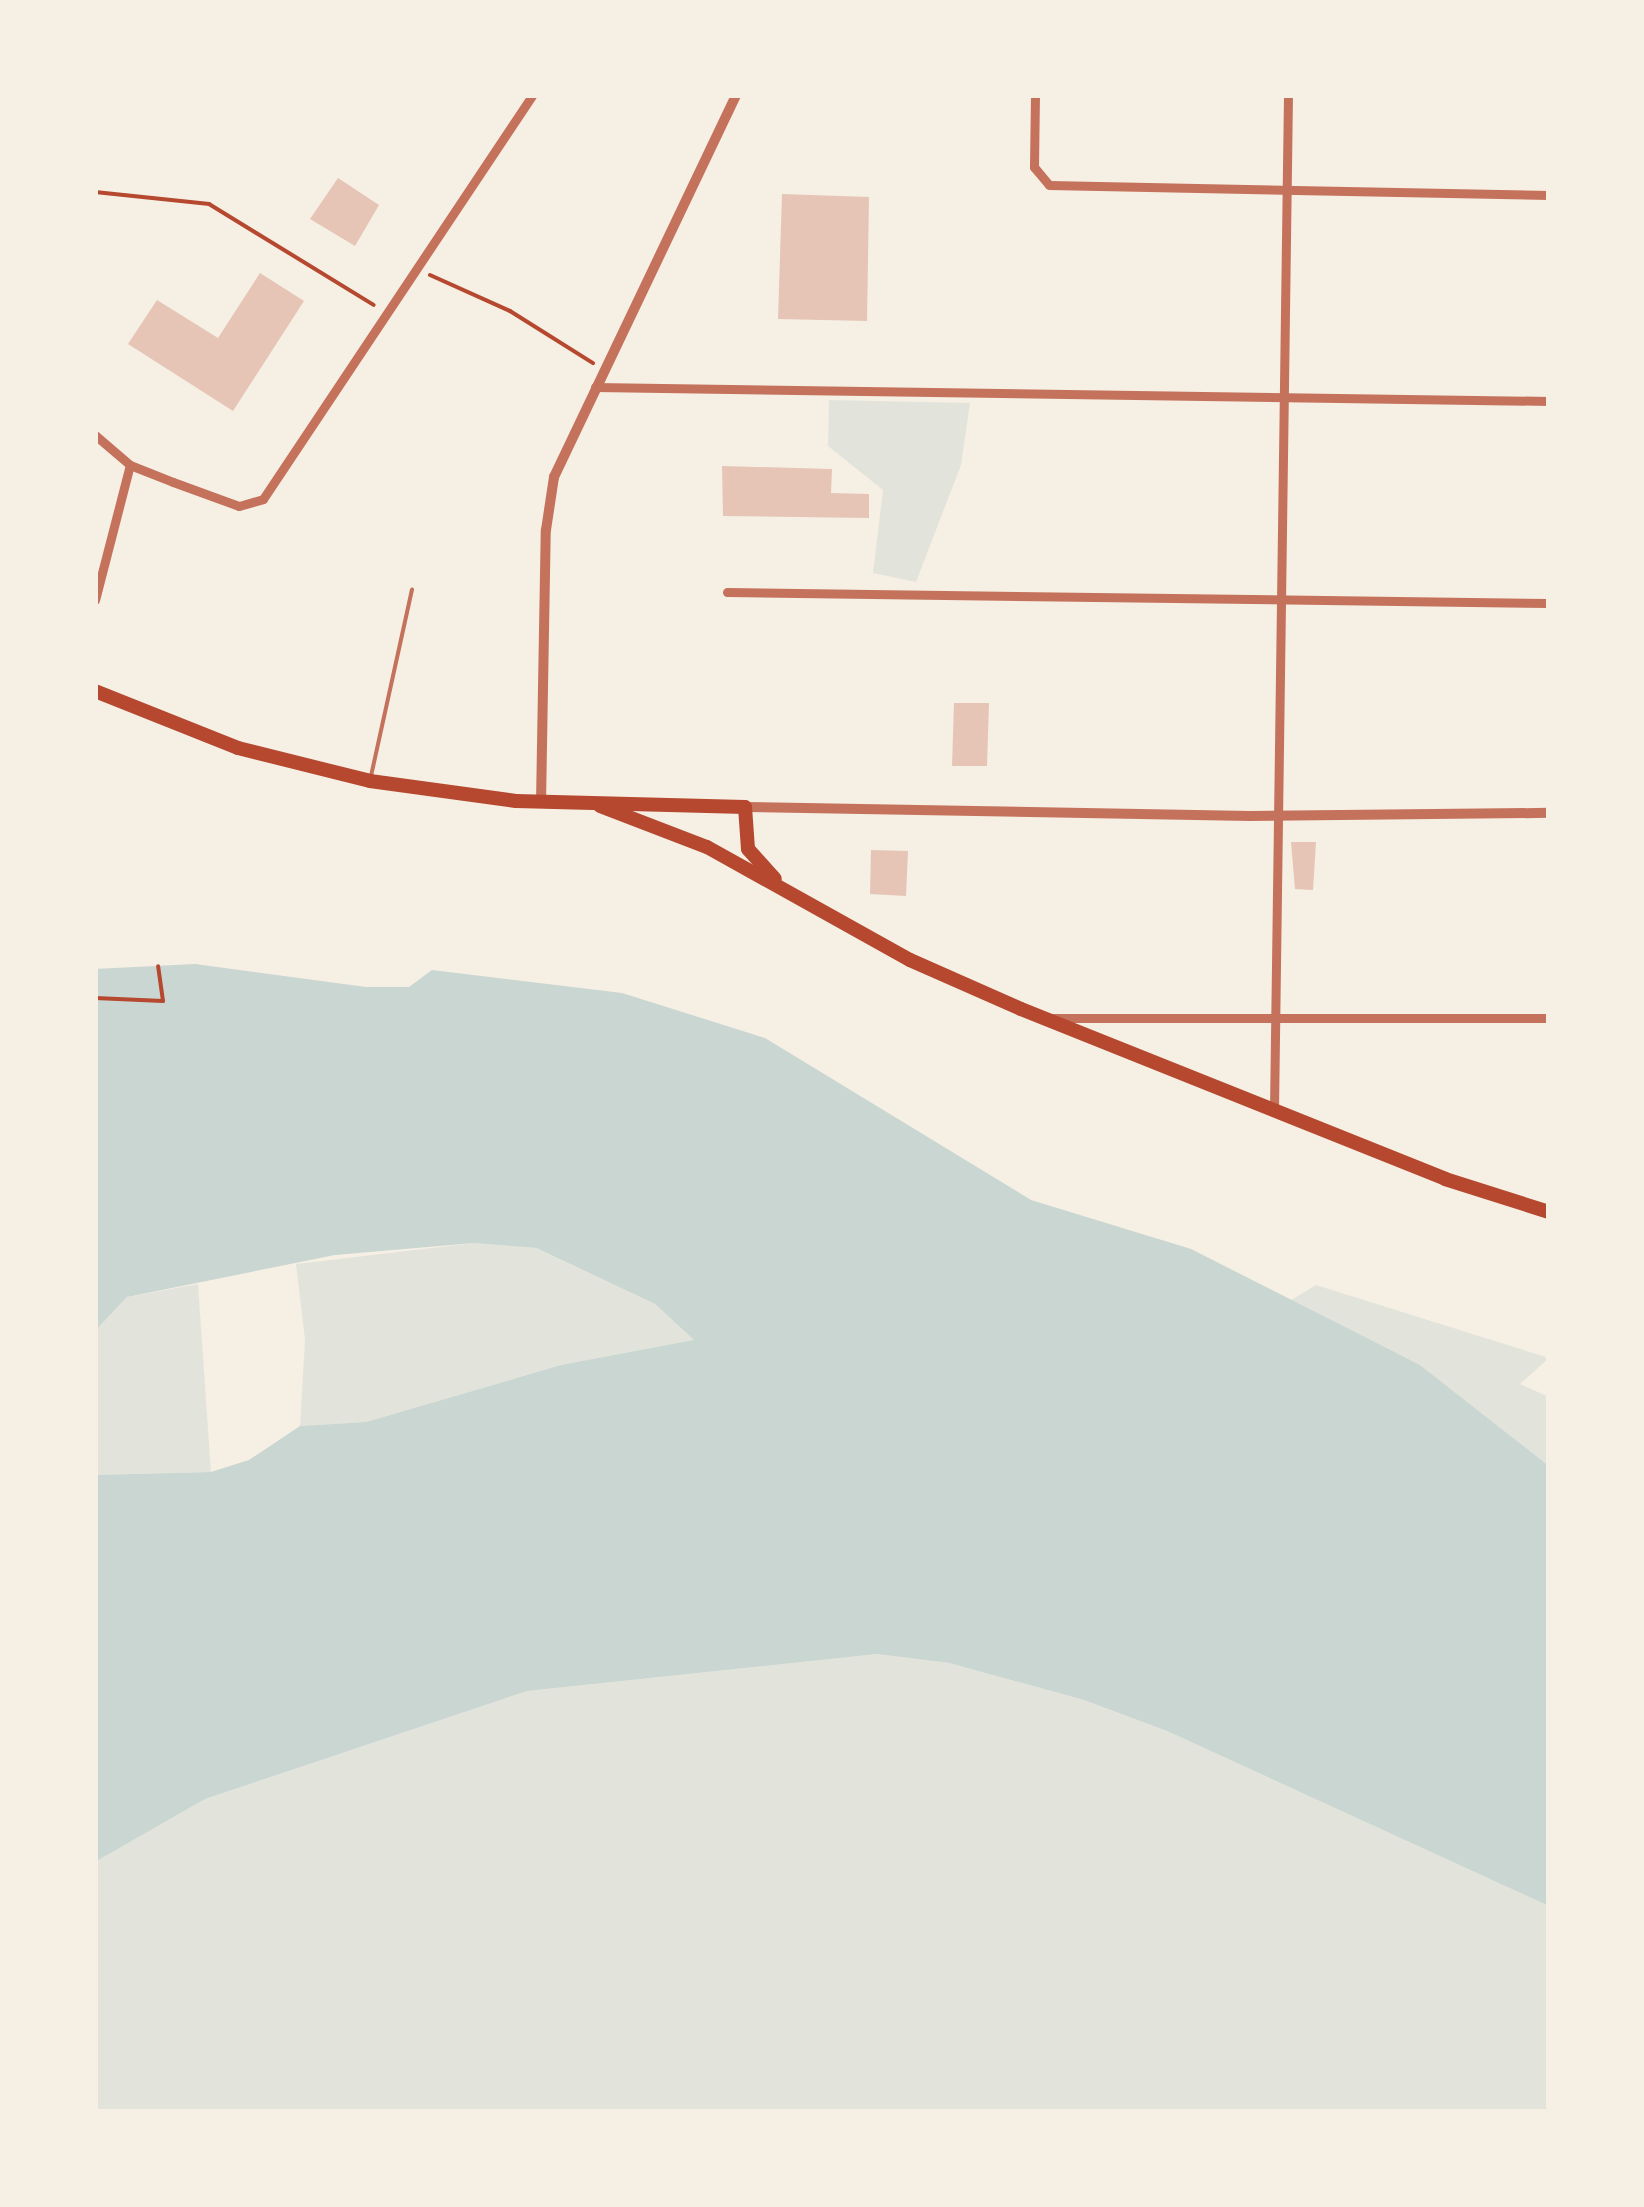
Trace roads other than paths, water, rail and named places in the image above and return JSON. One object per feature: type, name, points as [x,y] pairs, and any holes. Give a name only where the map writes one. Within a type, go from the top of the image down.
[{"type":"main road","points":[[95,691],[227,744],[370,781],[541,803],[745,807],[748,849],[779,883]]},
{"type":"main road","points":[[600,806],[779,883],[910,960],[1043,1018],[1274,1110],[1549,1212]]},
{"type":"street","points":[[95,436],[130,465],[232,504],[263,500],[532,95]]},
{"type":"street","points":[[541,803],[547,513],[563,454],[736,95]]},
{"type":"street","points":[[1035,95],[1039,178],[1055,186],[1549,195]]},
{"type":"street","points":[[1274,1110],[1288,95]]},
{"type":"street","points":[[595,388],[1549,401]]},
{"type":"street","points":[[95,600],[130,465]]},
{"type":"street","points":[[727,592],[1549,604]]},
{"type":"street","points":[[745,807],[1278,815],[1549,813]]},
{"type":"street","points":[[1043,1018],[1549,1018]]},
{"type":"lane","points":[[370,781],[412,589]]}]
